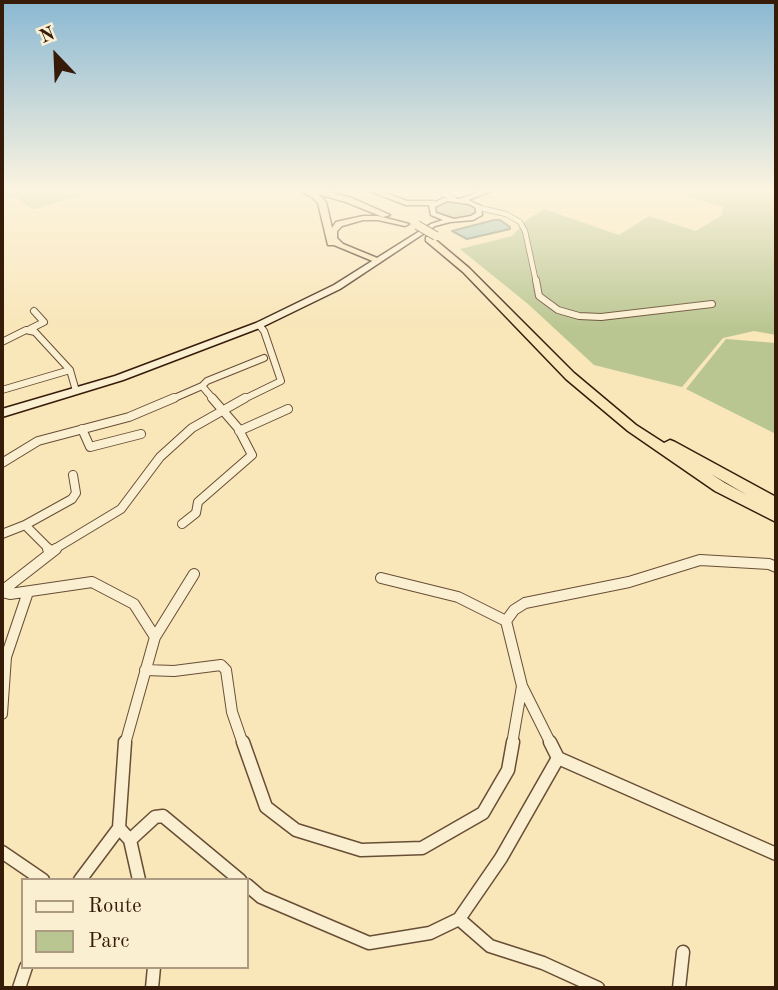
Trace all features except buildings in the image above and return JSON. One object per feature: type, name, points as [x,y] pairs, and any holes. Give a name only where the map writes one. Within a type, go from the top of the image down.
[{"type":"highway","points":[[328,235],[333,245],[376,262]]},
{"type":"highway","points":[[333,235],[338,244],[376,262]]},
{"type":"highway","points":[[439,235],[467,270],[570,376],[612,412],[674,458],[776,516]]},
{"type":"highway","points":[[440,235],[615,406],[673,447],[776,503]]},
{"type":"main road","points":[[2,413],[76,391],[259,325],[303,306],[423,235]]},
{"type":"street","points":[[526,235],[539,296],[558,310],[579,316],[601,317],[712,303]]},
{"type":"street","points":[[2,342],[44,322],[34,311]]},
{"type":"street","points":[[2,591],[51,552],[121,509],[168,448],[192,428],[222,409],[281,381],[264,331],[259,325]]},
{"type":"street","points":[[32,330],[70,370],[76,391]]},
{"type":"street","points":[[2,463],[37,441],[136,414],[264,358]]},
{"type":"street","points":[[3,388],[70,370]]},
{"type":"street","points":[[182,524],[196,513],[198,502],[252,455],[239,431],[202,386]]},
{"type":"street","points":[[239,431],[288,409]]},
{"type":"street","points":[[82,429],[90,447],[141,434]]},
{"type":"street","points":[[2,534],[25,525],[72,499],[76,493],[73,475]]},
{"type":"street","points":[[25,525],[51,552]]},
{"type":"street","points":[[506,621],[514,610],[525,603],[629,582],[700,560],[773,566]]},
{"type":"street","points":[[82,878],[119,828],[124,747],[145,670],[155,637],[194,574]]},
{"type":"street","points":[[381,578],[458,597],[506,621],[522,686],[558,758],[776,854]]},
{"type":"street","points":[[2,591],[10,594],[92,582],[134,604],[155,637]]},
{"type":"street","points":[[2,714],[6,657],[27,592]]},
{"type":"street","points":[[145,670],[174,671],[221,665],[226,670],[232,712],[266,807],[296,830],[361,850],[422,848],[483,813],[508,770],[522,686]]},
{"type":"street","points":[[248,886],[261,897],[369,943],[430,933],[459,919],[501,858],[558,758]]},
{"type":"street","points":[[130,840],[155,817],[163,816],[238,878]]},
{"type":"street","points":[[119,828],[130,840],[139,878]]},
{"type":"street","points":[[2,852],[40,878]]},
{"type":"street","points":[[459,919],[490,946],[543,962],[598,988]]},
{"type":"street","points":[[679,988],[683,951]]},
{"type":"street","points":[[19,988],[25,969]]},
{"type":"street","points":[[152,988],[154,969]]},
{"type":"green space","points":[[776,235],[776,335],[754,331],[723,338],[682,387],[594,365],[528,304],[460,249],[512,236]]},
{"type":"green space","points":[[726,339],[776,343],[776,434],[686,389]]},
{"type":"shaded area","points":[[460,235],[483,235],[467,239]]}]
